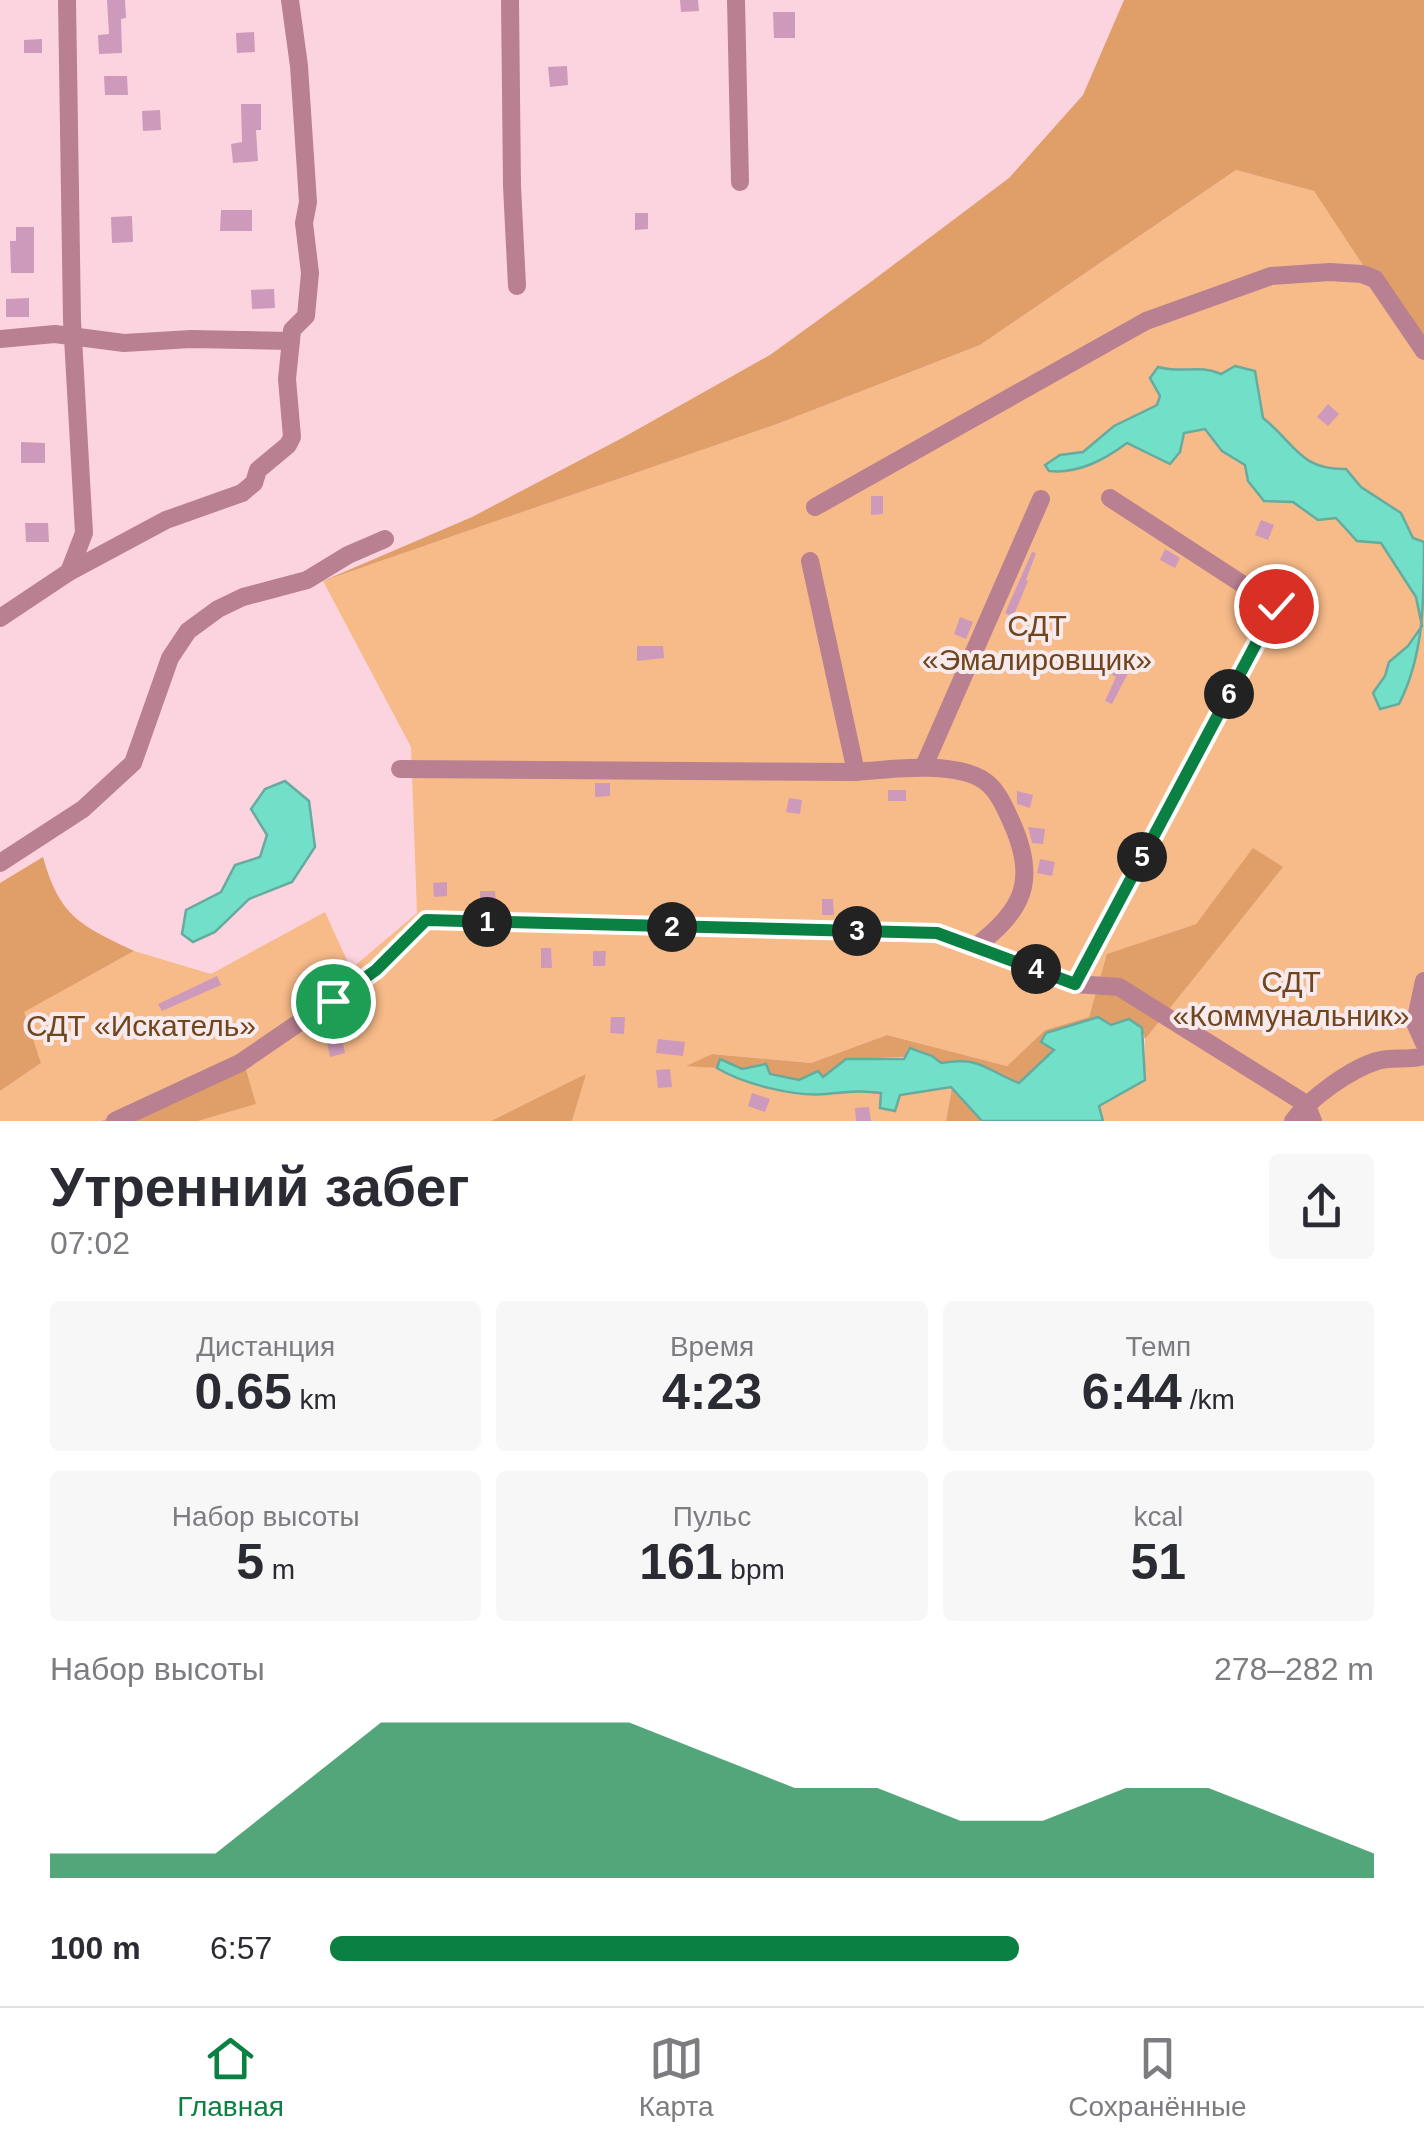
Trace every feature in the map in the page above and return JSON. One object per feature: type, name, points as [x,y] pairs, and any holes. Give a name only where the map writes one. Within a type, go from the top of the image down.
[{"type":"street","points":[[66,0],[73,338],[84,533],[68,572]]},
{"type":"street","points":[[0,618],[68,572],[166,520],[242,493],[254,482],[258,470],[292,437],[286,379],[292,330],[306,316],[310,273],[304,223],[308,202],[301,104],[290,0]]},
{"type":"street","points":[[510,0],[512,186],[518,286]]},
{"type":"street","points":[[736,0],[740,182]]},
{"type":"street","points":[[815,507],[1146,321],[1271,276],[1330,272],[1362,274],[1374,279],[1424,351]]},
{"type":"street","points":[[0,339],[54,334],[124,343],[291,341]]},
{"type":"street","points":[[1075,984],[1276,606],[1110,498]]},
{"type":"street","points":[[924,766],[1040,500]]},
{"type":"street","points":[[0,863],[83,809],[132,763],[170,658],[188,631],[230,603],[307,580],[348,554],[384,538]]},
{"type":"street","points":[[810,561],[856,772]]},
{"type":"street","points":[[400,769],[856,772],[924,766],[985,780],[1003,802],[1018,836],[1026,880],[1017,908],[975,947]]},
{"type":"street","points":[[115,1121],[240,1063],[376,970],[426,920],[937,933],[1075,984],[1119,987],[1309,1112]]},
{"type":"street","points":[[1424,981],[1416,1023],[1424,1042]]},
{"type":"street","points":[[1293,1121],[1380,1059],[1424,1056]]},
{"type":"green space","name":"СДТ «Эмалировщик»","points":[[1236,170],[1314,191],[1424,358],[1424,1121],[1103,1121],[1099,1106],[1145,1080],[1145,1039],[1155,1023],[1282,868],[1254,849],[1196,924],[1108,954],[1089,1017],[1045,1030],[1007,1066],[887,1035],[811,1063],[713,1054],[688,1065],[717,1068],[730,1076],[826,1094],[851,1089],[882,1093],[894,1111],[900,1095],[952,1087],[946,1121],[572,1121],[585,1075],[491,1121],[198,1121],[255,1104],[158,1094],[101,1121],[0,1121],[0,1091],[41,1063],[23,1012],[134,951],[211,974],[325,912],[351,969],[417,913],[411,747],[323,581],[777,424],[980,345]]},
{"type":"shaded area","points":[[1124,0],[1424,0],[1424,358],[1314,191],[1236,170],[980,345],[777,424],[323,581],[472,517],[770,355],[1009,178],[1083,95]]},
{"type":"shaded area","points":[[1235,366],[1255,371],[1263,418],[1299,453],[1318,465],[1346,469],[1361,487],[1401,513],[1413,538],[1424,542],[1421,622],[1416,597],[1381,543],[1357,541],[1336,518],[1318,520],[1293,502],[1264,501],[1248,481],[1245,465],[1222,451],[1205,429],[1184,433],[1180,452],[1170,464],[1127,443],[1080,468],[1049,471],[1045,465],[1060,455],[1083,452],[1114,426],[1157,405],[1160,396],[1150,378],[1158,367],[1221,374]]},
{"type":"shaded area","points":[[1421,628],[1399,704],[1380,709],[1373,693],[1389,662]]},
{"type":"shaded area","points":[[285,781],[309,801],[315,847],[292,882],[249,899],[215,932],[193,942],[182,934],[186,910],[221,892],[235,865],[260,857],[267,835],[251,809],[265,789]]},
{"type":"shaded area","points":[[1253,848],[1283,867],[1145,1039],[1141,1028],[1111,1025],[1098,1017],[1081,1024],[1019,1083],[982,1065],[965,1061],[941,1063],[932,1056],[846,1059],[822,1077],[818,1071],[799,1080],[770,1074],[766,1065],[742,1069],[721,1059],[717,1068],[686,1066],[712,1054],[811,1063],[887,1035],[1007,1066],[1045,1030],[1089,1017],[1107,954],[1196,924]]},
{"type":"shaded area","points":[[43,857],[65,907],[86,926],[134,951],[24,1012],[41,1063],[0,1091],[0,883]]},
{"type":"shaded area","points":[[1098,1017],[1111,1025],[1129,1019],[1142,1028],[1145,1080],[1099,1106],[1103,1121],[982,1121],[951,1087],[900,1095],[895,1111],[880,1108],[881,1093],[785,1091],[717,1068],[720,1059],[742,1069],[766,1064],[770,1074],[799,1080],[818,1071],[823,1077],[846,1059],[904,1059],[910,1048],[941,1063],[965,1061],[982,1065],[1019,1083],[1054,1050],[1041,1042],[1046,1033]]},
{"type":"shaded area","points":[[243,1060],[256,1104],[198,1121],[101,1121]]},
{"type":"shaded area","points":[[586,1074],[572,1121],[491,1121]]},
{"type":"shaded area","points":[[952,1087],[982,1121],[946,1121]]},
{"type":"building","points":[[107,0],[125,0],[122,53],[99,54],[98,35],[109,34]]},
{"type":"building","points":[[680,0],[698,0],[699,11],[681,12]]},
{"type":"building","points":[[773,12],[795,12],[795,38],[774,38]]},
{"type":"building","points":[[254,32],[255,52],[237,53],[236,33]]},
{"type":"building","points":[[42,39],[42,53],[24,53],[24,40]]},
{"type":"building","points":[[567,66],[568,85],[550,87],[548,67]]},
{"type":"building","points":[[104,76],[127,76],[128,95],[105,95]]},
{"type":"building","points":[[241,104],[261,104],[261,130],[256,130],[258,161],[233,163],[231,144],[242,142]]},
{"type":"building","points":[[160,110],[161,130],[143,131],[142,111]]},
{"type":"building","points":[[221,210],[252,210],[252,231],[220,231]]},
{"type":"building","points":[[635,213],[648,213],[648,229],[635,230]]},
{"type":"building","points":[[132,216],[133,242],[112,243],[111,217]]},
{"type":"building","points":[[16,227],[34,227],[34,273],[11,273],[10,241],[16,241]]},
{"type":"building","points":[[274,289],[275,308],[252,309],[251,290]]},
{"type":"building","points":[[29,298],[29,317],[6,317],[6,299]]},
{"type":"building","points":[[1328,404],[1339,414],[1328,426],[1317,417]]},
{"type":"building","points":[[21,442],[45,443],[45,463],[21,463]]},
{"type":"building","points":[[871,496],[883,496],[883,514],[871,515]]},
{"type":"building","points":[[1261,520],[1274,525],[1268,540],[1255,535]]},
{"type":"building","points":[[25,523],[48,523],[49,542],[26,542]]},
{"type":"building","points":[[1165,549],[1180,558],[1175,568],[1160,560]]},
{"type":"building","points":[[1032,552],[1036,553],[1028,581],[1013,617],[1005,613]]},
{"type":"building","points":[[960,617],[973,622],[966,639],[954,634]]},
{"type":"building","points":[[637,646],[663,646],[664,658],[637,661]]},
{"type":"building","points":[[1115,666],[1128,673],[1112,704],[1105,701],[1116,677],[1111,674]]},
{"type":"building","points":[[595,783],[610,783],[610,796],[595,797]]},
{"type":"building","points":[[888,790],[906,790],[906,801],[888,801]]},
{"type":"building","points":[[1017,791],[1033,795],[1030,808],[1017,804]]},
{"type":"building","points":[[789,798],[802,800],[800,814],[786,812]]},
{"type":"building","points":[[1028,827],[1045,829],[1043,844],[1032,843]]},
{"type":"building","points":[[1040,859],[1055,862],[1052,876],[1037,873]]},
{"type":"building","points":[[447,882],[447,896],[434,897],[433,883]]},
{"type":"building","points":[[480,891],[495,891],[496,903],[480,904]]},
{"type":"building","points":[[822,899],[833,899],[834,915],[822,915]]},
{"type":"building","points":[[541,948],[551,948],[552,968],[541,968]]},
{"type":"building","points":[[593,951],[606,951],[605,966],[593,966]]},
{"type":"building","points":[[217,976],[221,985],[162,1011],[158,1004]]},
{"type":"building","points":[[611,1017],[625,1017],[624,1034],[610,1033]]},
{"type":"building","points":[[341,1034],[345,1053],[330,1057],[326,1037]]},
{"type":"building","points":[[658,1039],[685,1042],[683,1056],[656,1053]]},
{"type":"building","points":[[670,1069],[672,1087],[658,1088],[656,1070]]},
{"type":"building","points":[[752,1093],[770,1099],[765,1112],[748,1106]]},
{"type":"building","points":[[869,1107],[871,1121],[856,1121],[855,1108]]},
{"type":"route","points":[[333,1001],[376,970],[426,920],[937,933],[1075,984],[1276,606]]},
{"type":"park label","name":"СДТ «Коммунальник»","points":[[1291,999]]},
{"type":"park label","name":"СДТ «Искатель»","points":[[141,1026]]}]
